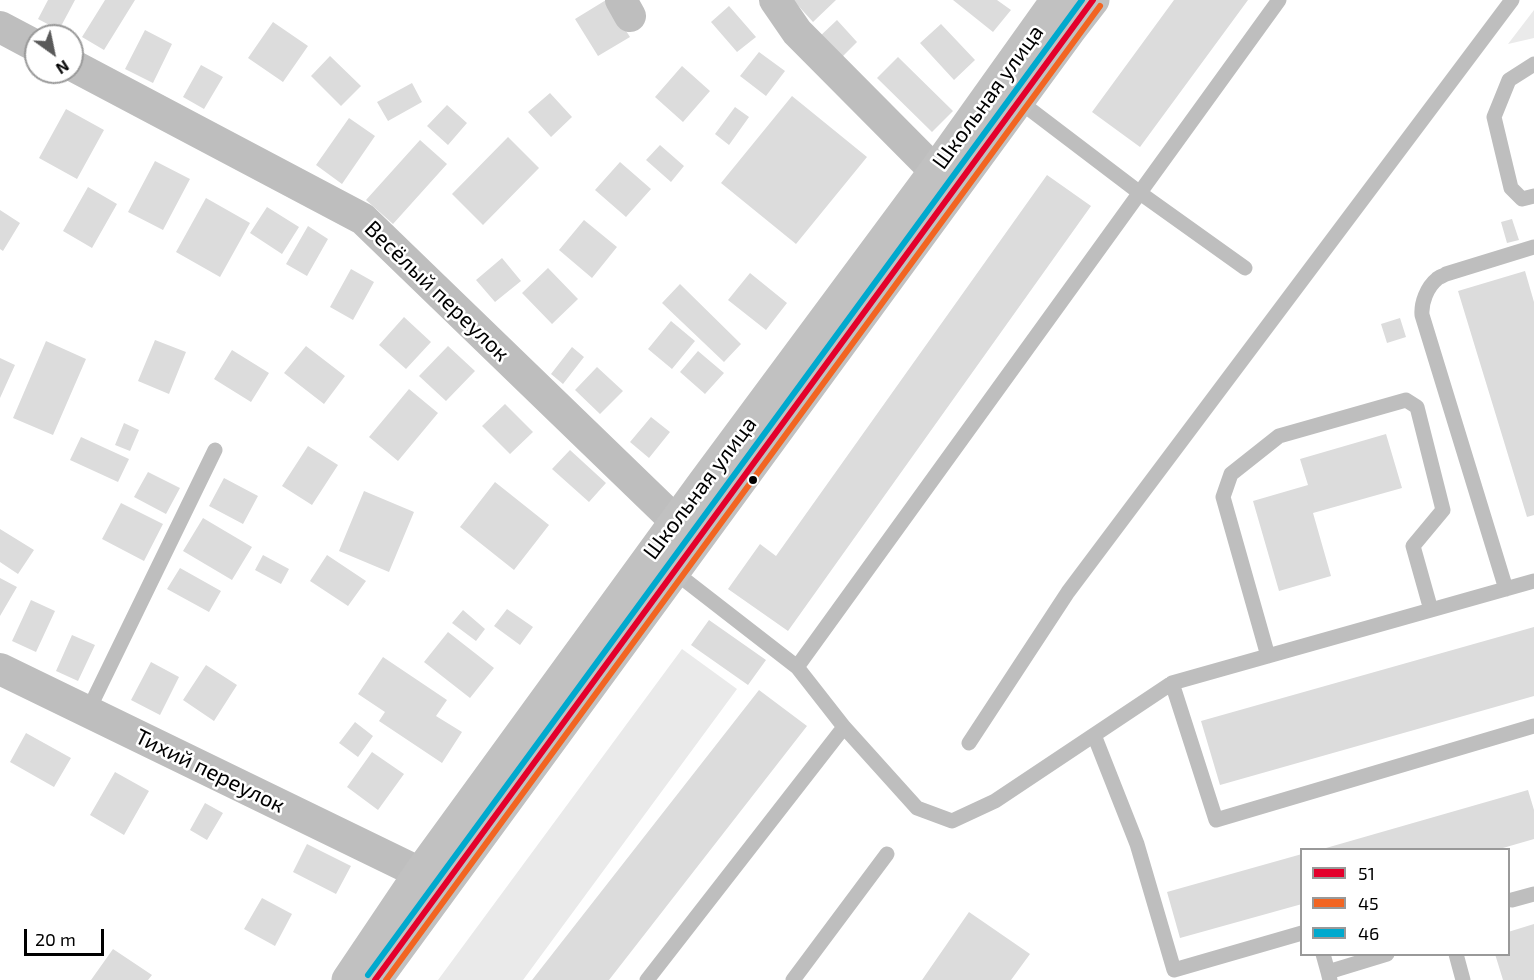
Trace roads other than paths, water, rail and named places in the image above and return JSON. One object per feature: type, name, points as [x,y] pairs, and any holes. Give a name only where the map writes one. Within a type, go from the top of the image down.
[{"type":"main road","name":"Школьная улица","points":[[348,980],[420,873],[663,563],[1019,101],[1093,0]]},
{"type":"main road","name":"Школьная улица","points":[[686,532],[703,484],[935,171],[1052,2]]},
{"type":"main road","name":"Школьная улица","points":[[375,980],[663,563]]},
{"type":"street","points":[[775,0],[797,32],[935,171]]},
{"type":"street","points":[[0,27],[24,40]]},
{"type":"street","name":"Весёлый переулок","points":[[84,71],[363,219],[686,532]]},
{"type":"street","name":"Тихий переулок","points":[[0,669],[420,873]]},
{"type":"lane","points":[[797,667],[1279,0]]},
{"type":"lane","points":[[969,743],[1068,592],[1512,0]]},
{"type":"lane","points":[[1534,63],[1509,81],[1494,117],[1511,188],[1522,200],[1534,196]]},
{"type":"lane","points":[[1019,101],[1140,193],[1245,268]]},
{"type":"lane","points":[[1506,589],[1422,307],[1424,299],[1437,279],[1446,274],[1534,247]]},
{"type":"lane","points":[[1268,656],[1223,497],[1231,474],[1279,436],[1406,400],[1417,407],[1443,510],[1413,546],[1431,610]]},
{"type":"lane","points":[[87,713],[215,450]]},
{"type":"lane","points":[[663,563],[797,667],[844,727],[917,808],[952,821],[995,801],[1172,683],[1534,581]]},
{"type":"lane","points":[[1172,683],[1216,820],[1534,726]]},
{"type":"lane","points":[[647,980],[844,727]]},
{"type":"lane","points":[[1094,735],[1137,844],[1174,970],[1300,934]]},
{"type":"lane","points":[[794,980],[887,854]]},
{"type":"lane","points":[[1512,900],[1534,894]]},
{"type":"lane","points":[[1324,956],[1329,976],[1382,956]]},
{"type":"lane","points":[[1457,956],[1463,980]]}]
